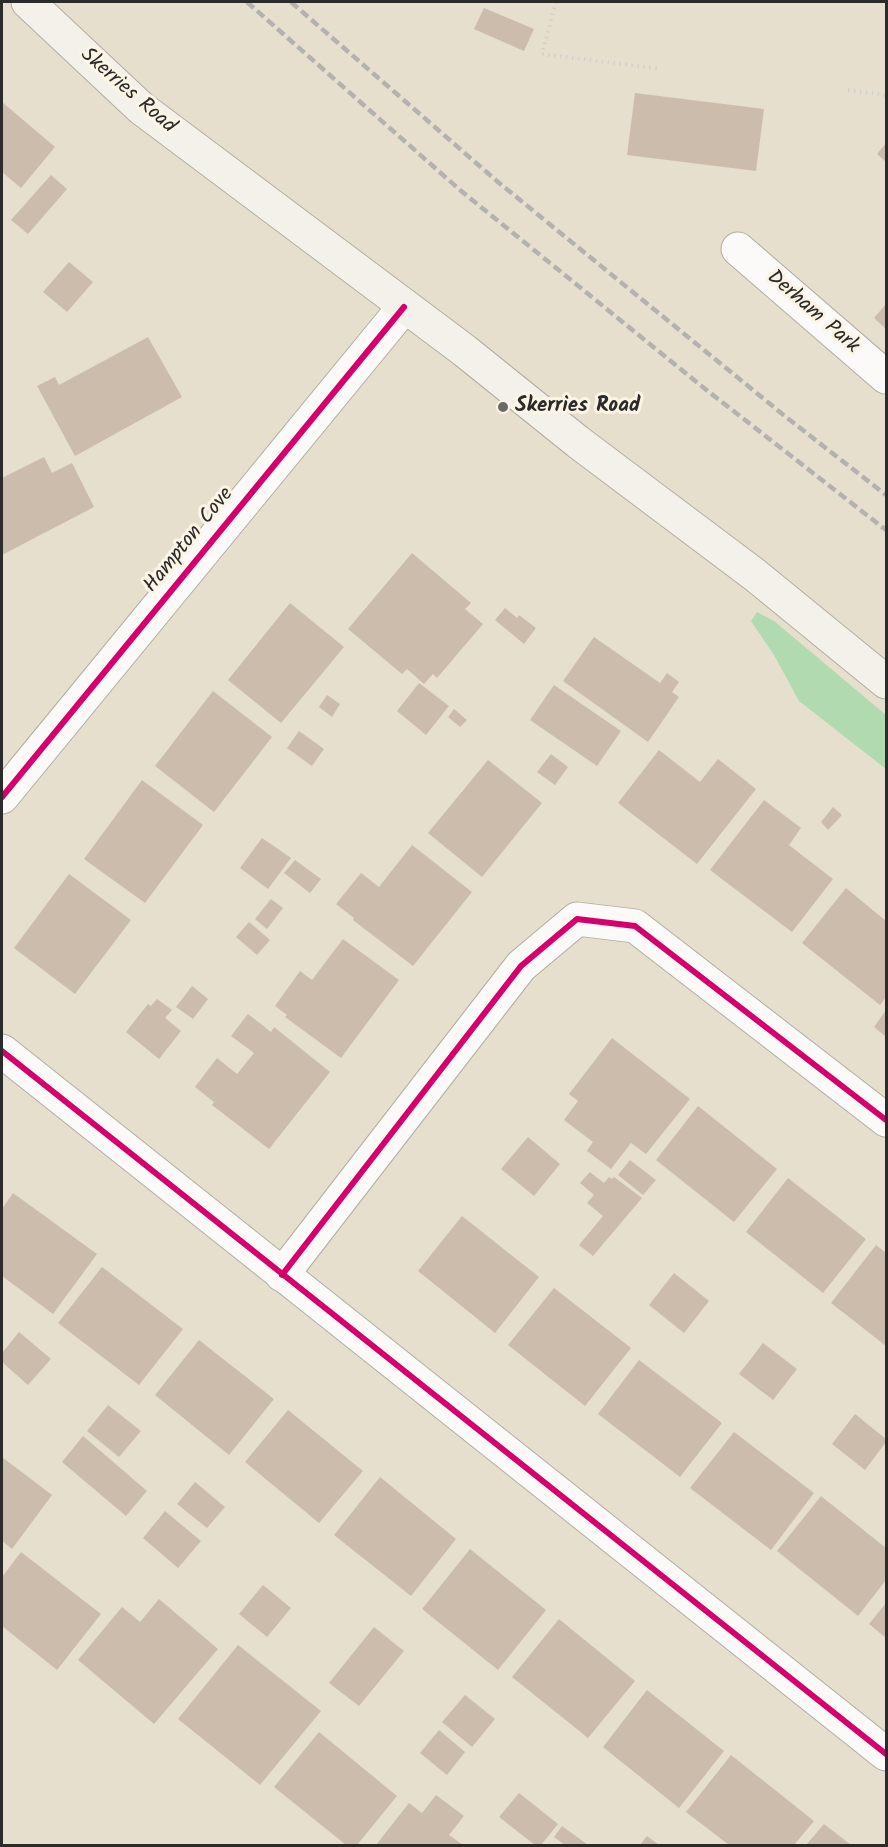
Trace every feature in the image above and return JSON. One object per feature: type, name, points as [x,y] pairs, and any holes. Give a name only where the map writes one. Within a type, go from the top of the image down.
[{"type":"main road","name":"Skerries Road","points":[[28,2],[141,108],[465,351],[578,442],[755,575],[886,682]]},
{"type":"street","name":"Derham Park","points":[[738,249],[886,377]]},
{"type":"street","name":"Hampton Cove","points":[[2,797],[404,307]]},
{"type":"street","points":[[282,1275],[521,966],[577,919],[634,926],[886,1120]]},
{"type":"street","points":[[2,1051],[886,1754]]},
{"type":"path","points":[[556,2],[542,54],[661,69]]},
{"type":"path","points":[[848,90],[886,95]]},
{"type":"green space","points":[[757,612],[774,621],[886,715],[886,769],[799,701],[774,655],[751,621]]},
{"type":"building","points":[[484,8],[534,29],[524,51],[474,29]]},
{"type":"building","points":[[635,93],[764,109],[756,171],[627,155]]},
{"type":"building","points":[[2,102],[55,147],[21,188],[2,172]]},
{"type":"building","points":[[886,143],[886,162],[877,154]]},
{"type":"building","points":[[51,175],[67,189],[28,234],[11,220]]},
{"type":"building","points":[[69,262],[93,282],[67,312],[43,292]]},
{"type":"building","points":[[886,304],[886,329],[874,318]]},
{"type":"building","points":[[148,337],[182,397],[75,456],[37,386],[55,377],[59,385]]},
{"type":"building","points":[[44,457],[52,473],[72,463],[94,507],[2,555],[2,478]]},
{"type":"building","points":[[412,553],[471,603],[465,609],[483,624],[437,678],[433,674],[424,684],[407,669],[402,674],[348,629]]},
{"type":"building","points":[[290,603],[344,647],[281,723],[228,680]]},
{"type":"building","points":[[505,608],[517,618],[519,615],[536,628],[524,644],[495,620]]},
{"type":"building","points":[[594,637],[660,683],[667,673],[679,682],[672,692],[679,697],[648,742],[563,681]]},
{"type":"building","points":[[419,683],[449,706],[426,735],[397,711]]},
{"type":"building","points":[[554,685],[621,731],[597,766],[530,720]]},
{"type":"building","points":[[213,691],[272,737],[214,812],[155,766]]},
{"type":"building","points":[[327,695],[340,704],[332,717],[319,707]]},
{"type":"building","points":[[454,709],[467,720],[460,727],[448,717]]},
{"type":"building","points":[[299,731],[324,749],[312,766],[287,748]]},
{"type":"building","points":[[659,750],[700,782],[718,759],[756,789],[697,864],[618,803]]},
{"type":"building","points":[[551,754],[568,767],[555,785],[537,772]]},
{"type":"building","points":[[488,760],[542,803],[482,877],[428,833]]},
{"type":"building","points":[[142,780],[203,825],[145,903],[84,859]]},
{"type":"building","points":[[764,800],[801,828],[789,845],[833,879],[792,932],[710,870]]},
{"type":"building","points":[[833,807],[842,815],[828,830],[821,822]]},
{"type":"building","points":[[262,838],[291,858],[268,889],[240,868]]},
{"type":"building","points":[[412,845],[472,892],[413,966],[353,920],[354,918],[336,904],[361,873],[379,887]]},
{"type":"building","points":[[295,860],[321,879],[310,893],[284,873]]},
{"type":"building","points":[[69,874],[131,920],[75,994],[14,948]]},
{"type":"building","points":[[846,888],[886,921],[886,997],[880,1005],[802,943]]},
{"type":"building","points":[[271,899],[283,908],[267,929],[255,919]]},
{"type":"building","points":[[249,922],[270,940],[257,955],[236,937]]},
{"type":"building","points":[[343,939],[399,980],[341,1058],[285,1017],[287,1015],[275,1006],[300,971],[312,980]]},
{"type":"building","points":[[192,986],[208,999],[193,1019],[176,1007]]},
{"type":"building","points":[[157,999],[172,1010],[165,1018],[181,1031],[159,1059],[126,1032],[148,1004],[151,1006]]},
{"type":"building","points":[[886,1010],[886,1037],[874,1027]]},
{"type":"building","points":[[248,1014],[271,1032],[274,1027],[330,1072],[269,1149],[212,1105],[214,1102],[195,1087],[217,1058],[237,1074],[254,1053],[231,1036]]},
{"type":"building","points":[[612,1038],[690,1099],[646,1154],[631,1143],[611,1169],[587,1151],[593,1142],[564,1120],[578,1101],[569,1094]]},
{"type":"building","points":[[698,1106],[777,1169],[734,1222],[656,1160]]},
{"type":"building","points":[[528,1137],[560,1164],[534,1196],[501,1169]]},
{"type":"building","points":[[630,1160],[656,1180],[643,1195],[618,1175]]},
{"type":"building","points":[[590,1172],[604,1183],[609,1177],[612,1179],[614,1177],[642,1198],[593,1256],[579,1245],[603,1216],[587,1203],[594,1195],[580,1183]]},
{"type":"building","points":[[788,1178],[866,1239],[823,1293],[746,1232]]},
{"type":"building","points":[[13,1193],[97,1254],[53,1314],[2,1276],[2,1209]]},
{"type":"building","points":[[462,1216],[539,1277],[495,1333],[418,1271]]},
{"type":"building","points":[[876,1245],[886,1253],[886,1346],[831,1303]]},
{"type":"building","points":[[102,1267],[183,1329],[139,1385],[58,1323]]},
{"type":"building","points":[[674,1273],[709,1301],[684,1333],[649,1305]]},
{"type":"building","points":[[554,1288],[631,1348],[585,1406],[508,1345]]},
{"type":"building","points":[[19,1332],[51,1359],[28,1385],[2,1362],[2,1353]]},
{"type":"building","points":[[199,1340],[274,1399],[229,1455],[155,1395]]},
{"type":"building","points":[[763,1343],[797,1369],[773,1400],[739,1374]]},
{"type":"building","points":[[639,1360],[722,1423],[680,1477],[598,1414]]},
{"type":"building","points":[[108,1405],[141,1431],[119,1457],[87,1431]]},
{"type":"building","points":[[288,1410],[363,1471],[319,1523],[245,1462]]},
{"type":"building","points":[[855,1414],[886,1439],[865,1470],[832,1444]]},
{"type":"building","points":[[734,1432],[814,1493],[771,1550],[690,1488]]},
{"type":"building","points":[[83,1436],[147,1491],[126,1516],[62,1462]]},
{"type":"building","points":[[2,1457],[52,1495],[12,1549],[2,1541]]},
{"type":"building","points":[[380,1477],[456,1539],[411,1596],[334,1535]]},
{"type":"building","points":[[195,1482],[225,1507],[207,1528],[177,1504]]},
{"type":"building","points":[[821,1496],[886,1548],[886,1580],[858,1616],[777,1551]]},
{"type":"building","points":[[165,1511],[201,1541],[178,1568],[143,1538]]},
{"type":"building","points":[[470,1549],[546,1610],[498,1670],[422,1609]]},
{"type":"building","points":[[21,1552],[101,1614],[57,1670],[2,1626],[2,1577]]},
{"type":"building","points":[[263,1585],[291,1608],[267,1637],[239,1614]]},
{"type":"building","points":[[159,1599],[218,1649],[154,1724],[78,1660],[122,1607],[140,1622]]},
{"type":"building","points":[[886,1603],[886,1638],[869,1624]]},
{"type":"building","points":[[559,1619],[635,1681],[588,1738],[512,1677]]},
{"type":"building","points":[[374,1627],[404,1651],[359,1706],[329,1683]]},
{"type":"building","points":[[238,1645],[321,1711],[260,1785],[178,1719]]},
{"type":"building","points":[[647,1690],[724,1751],[679,1808],[603,1747]]},
{"type":"building","points":[[465,1695],[495,1719],[472,1747],[442,1722]]},
{"type":"building","points":[[439,1730],[465,1752],[447,1775],[420,1753]]},
{"type":"building","points":[[319,1732],[397,1796],[357,1845],[346,1845],[274,1787]]},
{"type":"building","points":[[731,1755],[814,1821],[794,1845],[729,1845],[686,1812]]},
{"type":"building","points":[[519,1793],[558,1824],[541,1845],[535,1845],[499,1817]]},
{"type":"building","points":[[436,1795],[464,1816],[449,1835],[463,1845],[376,1845],[409,1803],[422,1813]]},
{"type":"building","points":[[824,1824],[851,1845],[806,1845]]},
{"type":"building","points":[[562,1826],[588,1845],[565,1845],[554,1837]]},
{"type":"building","points":[[647,1836],[659,1845],[640,1845]]},
{"type":"railway","points":[[247,2],[460,190],[704,388],[886,530]]},
{"type":"railway","points":[[291,2],[498,182],[786,417],[886,495]]},
{"type":"cycle path","points":[[2,797],[404,307]]},
{"type":"cycle path","points":[[282,1275],[521,966],[577,919],[635,926],[886,1120]]},
{"type":"cycle path","points":[[2,1051],[886,1754]]},
{"type":"place","name":"Skerries Road","points":[[503,407]]}]
